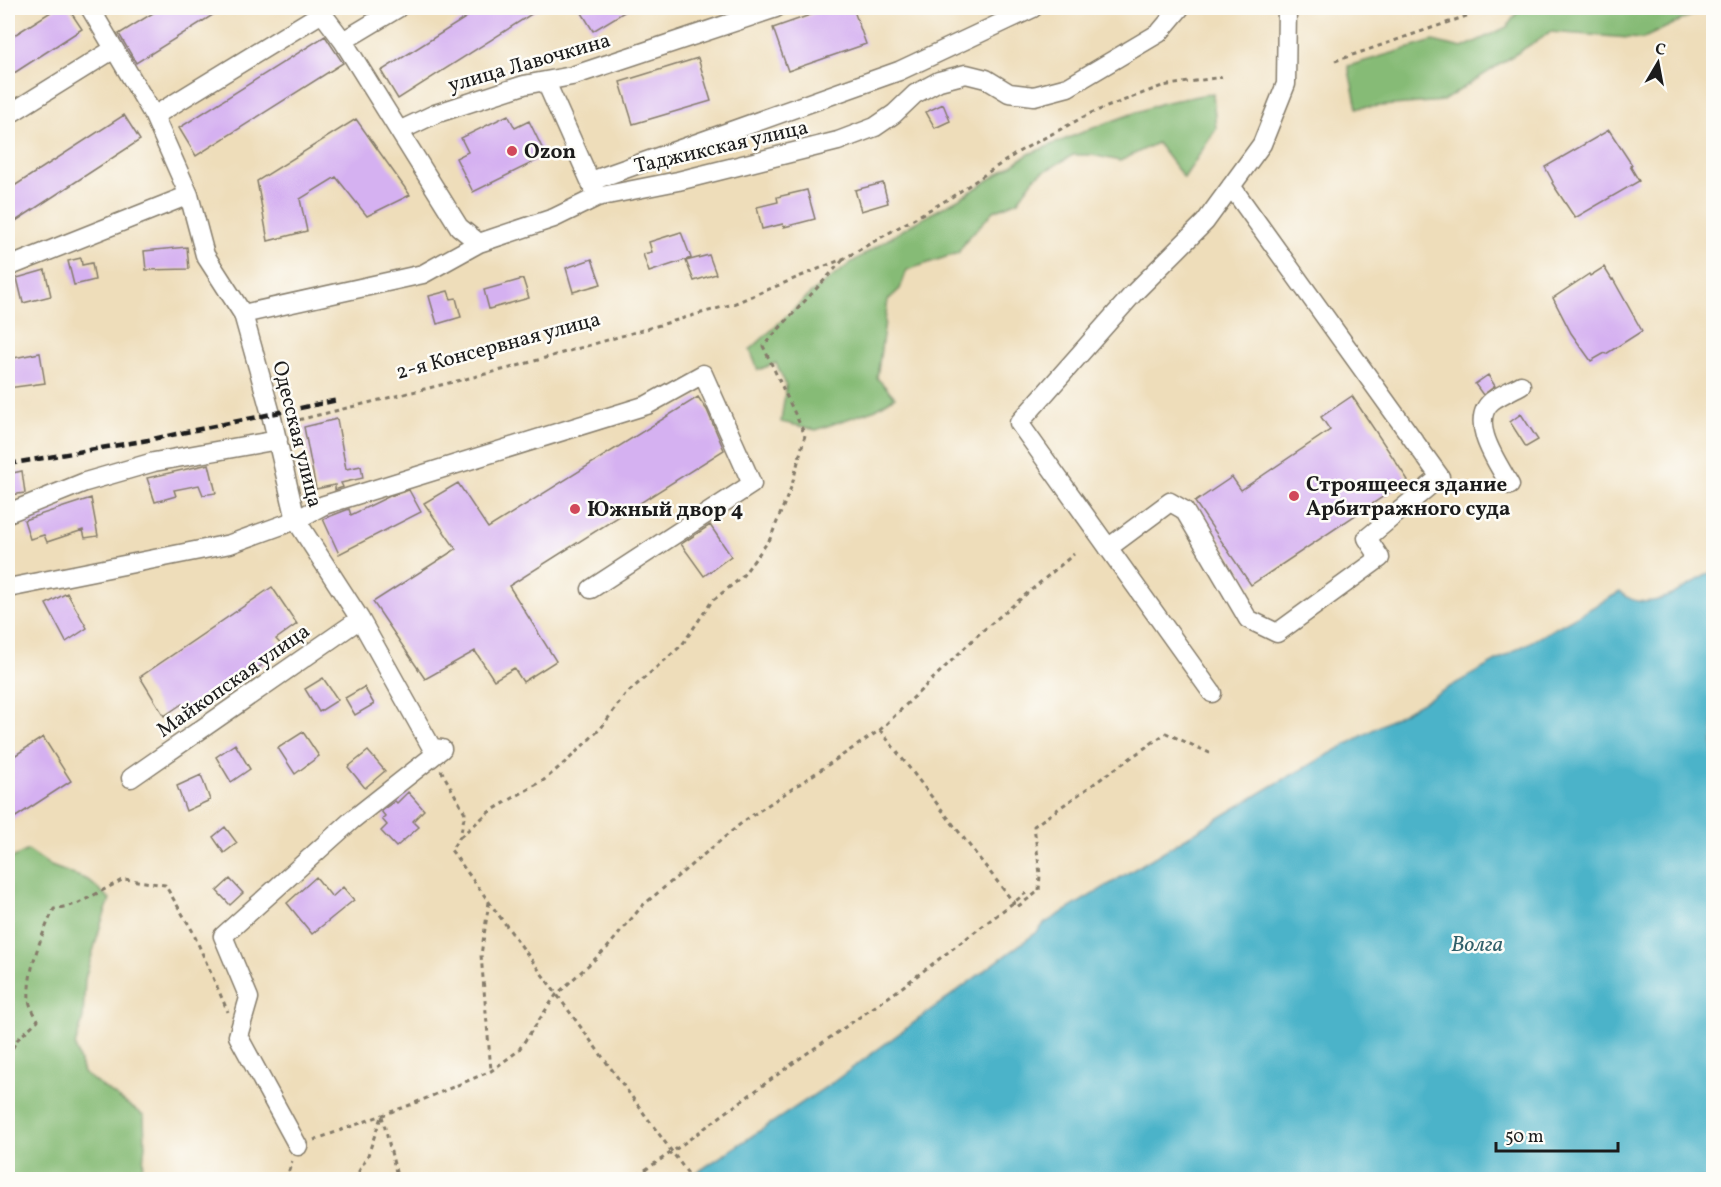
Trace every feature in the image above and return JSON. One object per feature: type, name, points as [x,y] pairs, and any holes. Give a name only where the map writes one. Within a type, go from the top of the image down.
[{"type":"street","name":"Одесская улица","points":[[90,8],[154,116],[189,195],[205,255],[243,314],[276,433],[296,520],[360,619],[432,748],[442,749],[434,755]]},
{"type":"street","points":[[343,42],[398,8]]},
{"type":"street","name":"улица Лавочкина","points":[[399,131],[435,114],[524,85],[572,76],[776,8]]},
{"type":"street","points":[[546,82],[594,189],[898,71],[1033,8]]},
{"type":"street","name":"Таджикская улица","points":[[243,314],[423,274],[479,243],[554,218],[594,189],[678,181],[838,141],[875,127],[894,114],[915,94],[939,81],[966,74],[986,79],[1009,93],[1034,96],[1068,87],[1159,33],[1179,8]]},
{"type":"street","points":[[1212,693],[1018,423],[1133,294],[1205,222],[1262,144],[1286,84],[1287,8]]},
{"type":"street","points":[[154,116],[320,10],[343,42],[459,227],[479,243]]},
{"type":"street","points":[[8,115],[114,49]]},
{"type":"street","points":[[1108,548],[1170,502],[1184,510],[1248,619],[1277,633],[1380,558],[1367,538],[1440,477],[1231,186]]},
{"type":"street","points":[[8,267],[189,195]]},
{"type":"street","points":[[8,588],[230,544],[296,520],[324,505],[647,405],[703,374],[752,484],[591,589]]},
{"type":"street","points":[[1510,485],[1486,444],[1482,421],[1491,402],[1521,385]]},
{"type":"street","points":[[8,513],[86,482],[154,462],[276,433]]},
{"type":"street","name":"Майкопская улица","points":[[132,778],[360,619]]},
{"type":"street","points":[[298,1146],[238,1036],[249,998],[223,936],[352,820],[434,755]]},
{"type":"path","points":[[1335,61],[1490,8]]},
{"type":"path","points":[[689,1175],[451,850],[460,837],[489,812],[544,780],[601,728],[625,695],[682,645],[712,601],[741,578],[770,539],[792,485],[805,435],[763,346],[845,258],[950,198],[1020,151],[1091,113],[1162,86],[1222,77]]},
{"type":"path","name":"2-я Консервная улица","points":[[276,433],[733,304],[845,258]]},
{"type":"path","points":[[286,1179],[298,1146],[410,1105],[491,1071],[518,1050],[556,995],[607,948],[642,906],[744,821],[880,730],[980,633],[1074,554]]},
{"type":"path","points":[[880,730],[1017,907],[1039,891],[1040,874],[1034,826],[1166,733],[1215,755]]},
{"type":"path","points":[[434,755],[465,813],[460,837]]},
{"type":"path","points":[[8,1056],[17,1040],[38,1020],[28,1001],[32,969],[42,934],[54,909],[77,904],[124,879],[165,885],[192,930],[238,1036]]},
{"type":"path","points":[[630,1179],[672,1152],[796,1061],[893,994],[1026,893]]},
{"type":"path","points":[[489,902],[481,955],[491,1071]]},
{"type":"path","points":[[354,1179],[368,1155],[382,1114]]},
{"type":"path","points":[[382,1114],[398,1179]]},
{"type":"green space","points":[[1520,8],[1707,8],[1642,39],[1550,32],[1443,101],[1357,108],[1348,66],[1433,41],[1462,48],[1507,27]]},
{"type":"green space","points":[[1213,93],[1216,129],[1184,178],[1157,143],[1120,161],[1092,155],[1073,155],[1036,176],[1018,201],[994,211],[968,238],[958,253],[907,270],[900,289],[888,300],[877,378],[895,397],[876,409],[816,430],[781,422],[786,385],[776,363],[758,370],[750,350],[810,294],[852,262],[909,226],[967,194],[1029,154],[1162,103]]},
{"type":"green space","points":[[28,850],[51,866],[88,880],[110,899],[85,979],[83,1018],[75,1046],[83,1073],[144,1116],[145,1145],[141,1179],[8,1179],[8,860]]},
{"type":"water","name":"Волга","points":[[1713,571],[1713,1179],[687,1179],[832,1083],[1037,932],[1045,923],[1272,786],[1620,592],[1631,599],[1643,602],[1655,601],[1679,591]]},
{"type":"building","points":[[57,8],[68,8],[82,29],[8,77],[8,39]]},
{"type":"building","points":[[161,8],[224,8],[136,63],[119,34]]},
{"type":"building","points":[[481,8],[541,8],[398,99],[381,71]]},
{"type":"building","points":[[579,8],[631,8],[593,31]]},
{"type":"building","points":[[830,8],[853,8],[866,44],[788,71],[773,28]]},
{"type":"building","points":[[325,36],[343,63],[196,156],[179,128]]},
{"type":"building","points":[[698,58],[711,101],[633,124],[620,82]]},
{"type":"building","points":[[943,104],[950,121],[935,128],[926,112]]},
{"type":"building","points":[[124,115],[140,140],[8,226],[8,190]]},
{"type":"building","points":[[508,115],[515,128],[529,121],[546,156],[473,192],[456,158],[468,152],[461,138]]},
{"type":"building","points":[[356,119],[410,195],[367,216],[336,177],[300,199],[307,231],[268,241],[257,181]]},
{"type":"building","points":[[1609,130],[1632,165],[1630,166],[1639,181],[1575,218],[1552,183],[1545,167]]},
{"type":"building","points":[[883,183],[888,203],[861,211],[855,190]]},
{"type":"building","points":[[807,190],[815,219],[784,227],[783,224],[762,229],[757,207],[778,202],[777,197]]},
{"type":"building","points":[[681,232],[691,258],[649,272],[643,254],[652,252],[649,242]]},
{"type":"building","points":[[187,247],[189,269],[146,270],[144,251]]},
{"type":"building","points":[[709,255],[716,274],[694,281],[686,261]]},
{"type":"building","points":[[81,258],[82,265],[92,263],[95,280],[74,285],[68,261]]},
{"type":"building","points":[[592,259],[601,284],[573,292],[566,268]]},
{"type":"building","points":[[1604,267],[1642,331],[1591,361],[1571,333],[1553,298],[1589,274],[1590,276]]},
{"type":"building","points":[[45,270],[51,296],[23,303],[17,278]]},
{"type":"building","points":[[523,279],[529,298],[489,309],[484,290]]},
{"type":"building","points":[[448,291],[451,299],[456,298],[461,317],[437,324],[429,296]]},
{"type":"building","points":[[40,353],[45,383],[8,388],[8,359]]},
{"type":"building","points":[[1488,375],[1495,386],[1483,395],[1475,384]]},
{"type":"building","name":"Строящееся здание Арбитражного суда","points":[[1352,396],[1408,480],[1251,585],[1195,502],[1232,477],[1241,490],[1330,430],[1321,417]]},
{"type":"building","points":[[698,397],[707,410],[724,450],[509,586],[556,661],[523,682],[514,668],[494,680],[475,651],[425,679],[373,602],[456,549],[424,503],[458,483],[488,528]]},
{"type":"building","points":[[1521,414],[1538,440],[1526,447],[1510,422]]},
{"type":"building","points":[[337,419],[346,469],[361,466],[363,478],[341,483],[343,487],[335,490],[335,485],[316,489],[304,427]]},
{"type":"building","points":[[209,464],[216,493],[203,495],[199,485],[174,490],[176,496],[155,502],[147,478]]},
{"type":"building","points":[[22,471],[25,493],[10,495],[8,474]]},
{"type":"building","points":[[409,490],[421,512],[339,554],[323,519],[349,509],[351,515],[390,496]]},
{"type":"building","points":[[91,498],[98,536],[85,538],[83,530],[47,542],[44,535],[30,539],[24,520]]},
{"type":"building","points":[[710,525],[731,556],[704,576],[681,544]]},
{"type":"building","points":[[272,587],[297,624],[276,639],[285,649],[190,715],[182,704],[164,716],[140,677]]},
{"type":"building","points":[[67,593],[87,628],[66,642],[46,604]]},
{"type":"building","points":[[323,678],[338,700],[319,712],[305,689]]},
{"type":"building","points":[[364,687],[374,704],[355,715],[345,698]]},
{"type":"building","points":[[303,732],[319,756],[295,774],[278,748]]},
{"type":"building","points":[[43,737],[71,781],[8,822],[8,760]]},
{"type":"building","points":[[235,744],[250,769],[231,782],[216,757]]},
{"type":"building","points":[[368,751],[385,771],[365,788],[348,767]]},
{"type":"building","points":[[201,775],[210,800],[186,811],[177,786]]},
{"type":"building","points":[[408,792],[424,810],[413,821],[419,827],[396,847],[381,831],[387,825],[382,819],[385,816],[381,811],[395,801],[397,803]]},
{"type":"building","points":[[225,827],[237,843],[224,853],[213,837]]},
{"type":"building","points":[[316,877],[332,897],[343,887],[354,900],[312,934],[287,903]]},
{"type":"building","points":[[230,879],[243,893],[230,905],[217,891]]},
{"type":"railway","points":[[8,464],[148,440],[338,400]]},
{"type":"place","name":"Ozon","points":[[512,151]]},
{"type":"place","name":"Строящееся здание Арбитражного суда","points":[[1294,496]]},
{"type":"place","name":"Южный двор 4","points":[[575,509]]}]
